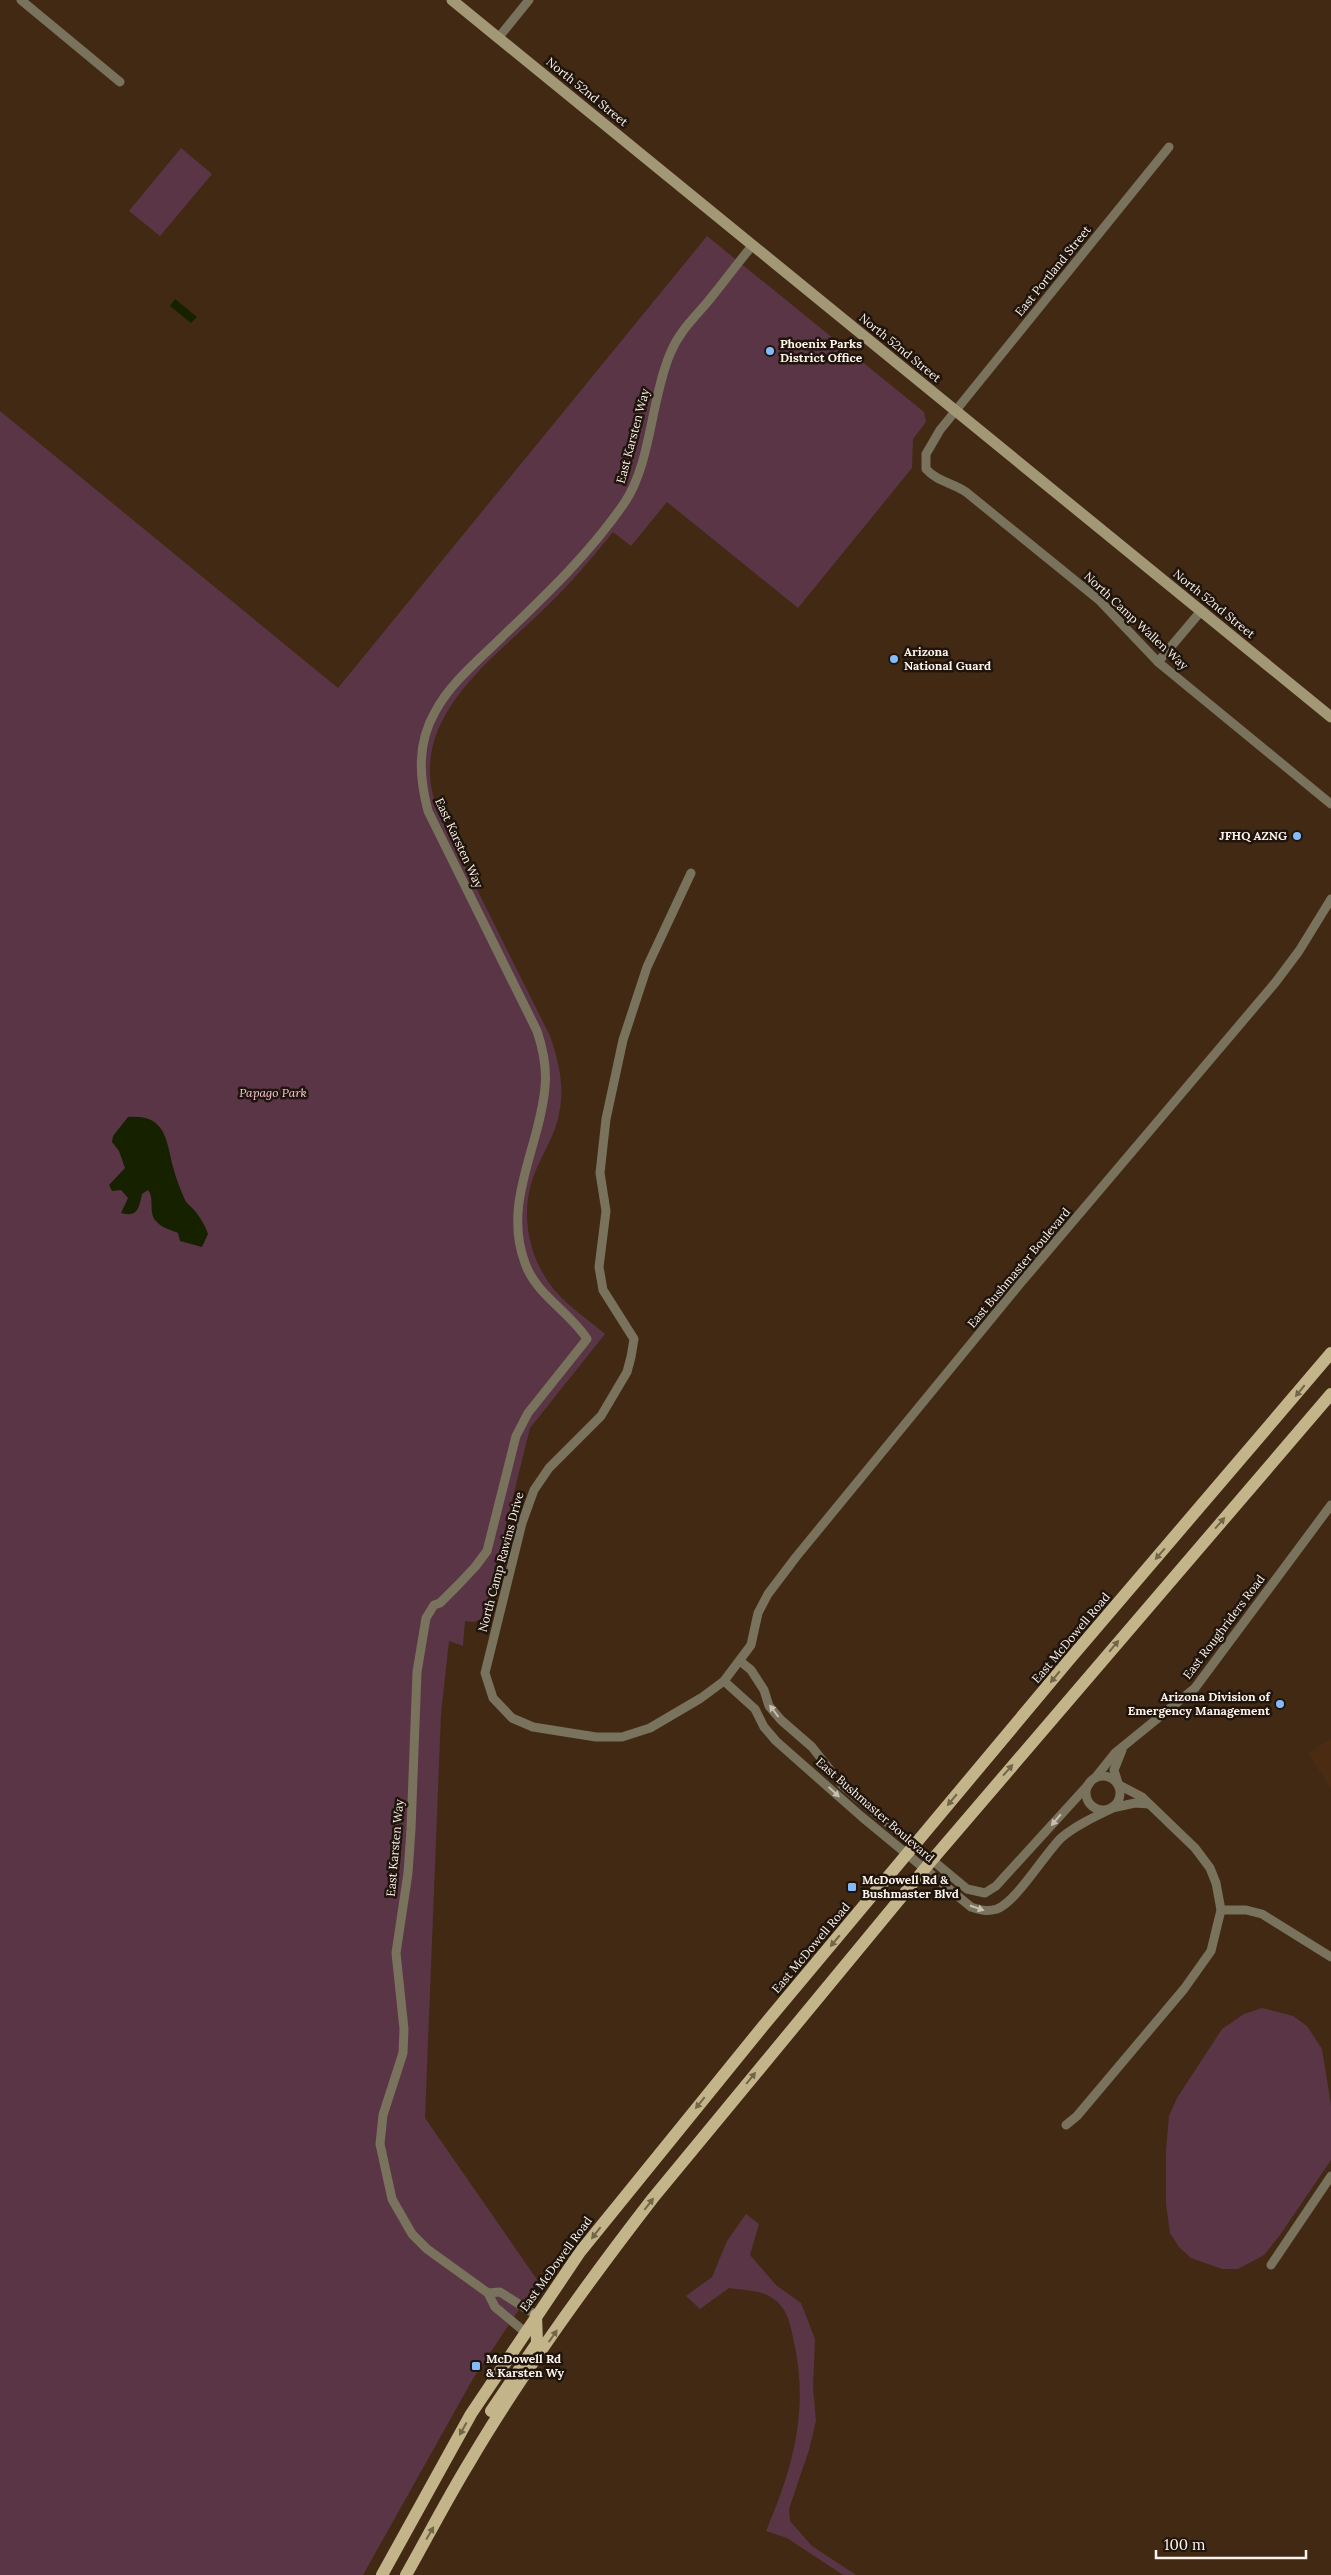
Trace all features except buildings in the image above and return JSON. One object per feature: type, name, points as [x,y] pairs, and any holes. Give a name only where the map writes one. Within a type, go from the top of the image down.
[{"type":"main road","name":"North 52nd Street","points":[[452,0],[1331,717]]},
{"type":"main road","name":"East McDowell Road","points":[[382,2575],[470,2414],[580,2252],[1062,1668],[1331,1353]]},
{"type":"main road","points":[[406,2575],[472,2458],[507,2403],[625,2234],[932,1860],[1331,1394]]},
{"type":"main road","points":[[472,2458],[471,2445],[537,2343],[536,2315]]},
{"type":"street","points":[[21,0],[120,82]]},
{"type":"street","points":[[499,37],[530,0]]},
{"type":"street","name":"East Portland Street","points":[[956,411],[1169,147]]},
{"type":"street","name":"East Karsten Way","points":[[525,2332],[495,2307],[488,2293],[427,2249],[412,2234],[392,2199],[380,2144],[383,2115],[403,2053],[404,2029],[396,1953],[408,1873],[415,1717],[421,1639],[426,1618],[434,1604],[440,1603],[458,1586],[487,1551],[513,1445],[528,1413],[587,1339],[577,1324],[536,1284],[525,1264],[519,1242],[518,1207],[523,1173],[544,1098],[544,1057],[537,1031],[428,811],[422,783],[421,754],[427,727],[453,684],[573,567],[624,503],[632,490],[639,469],[660,382],[670,354],[682,330],[752,246]]},
{"type":"street","name":"North Camp Wallen Way","points":[[956,411],[940,430],[926,454],[926,469],[935,479],[956,485],[966,492],[1099,600],[1158,662],[1331,804]]},
{"type":"street","points":[[1158,662],[1201,611]]},
{"type":"street","name":"North Camp Rawins Drive","points":[[691,873],[647,967],[623,1040],[606,1119],[600,1173],[606,1211],[599,1267],[602,1290],[634,1339],[632,1358],[627,1372],[601,1416],[549,1468],[534,1490],[522,1523],[485,1673],[493,1698],[512,1718],[533,1728],[596,1737],[634,1735],[701,1698],[724,1681]]},
{"type":"street","name":"East Bushmaster Boulevard","points":[[1149,1804],[1135,1803],[1111,1809],[1088,1820],[1062,1838],[1016,1892],[999,1908],[986,1911],[971,1907],[906,1856],[776,1741],[764,1727],[755,1709],[724,1681],[751,1645],[758,1613],[768,1594],[796,1557],[1019,1285],[1276,982],[1299,951],[1331,899]]},
{"type":"street","name":"East Roughriders Road","points":[[1092,1781],[1115,1753],[1122,1750],[1194,1688],[1331,1505]]},
{"type":"street","name":"East Bushmaster Boulevard","points":[[740,1661],[751,1670],[764,1690],[769,1706],[781,1720],[812,1747],[842,1784],[967,1889],[985,1893],[1009,1874],[1092,1781]]},
{"type":"street","points":[[1066,2125],[1077,2116],[1184,1989],[1211,1951],[1221,1910],[1216,1883],[1210,1868],[1195,1848],[1142,1797],[1118,1784],[1106,1776],[1092,1781],[1086,1794],[1090,1804],[1100,1810],[1111,1809],[1120,1795],[1118,1784],[1114,1770],[1122,1750]]},
{"type":"street","points":[[1221,1910],[1246,1910],[1262,1914],[1331,1957]]},
{"type":"street","points":[[1271,2265],[1331,2176]]},
{"type":"street","name":"East Karsten Way","points":[[488,2293],[500,2292],[536,2315]]},
{"type":"shaded area","points":[[175,299],[197,317],[191,323],[170,306]]},
{"type":"shaded area","points":[[128,1117],[150,1119],[162,1130],[185,1200],[199,1216],[207,1231],[208,1234],[202,1247],[180,1241],[178,1233],[158,1223],[152,1214],[151,1198],[148,1190],[142,1194],[139,1207],[135,1212],[131,1214],[121,1213],[128,1198],[121,1190],[112,1191],[109,1185],[125,1168],[119,1151],[112,1142],[113,1136]]},
{"type":"shaded area","points":[[1331,1739],[1331,1789],[1308,1753]]},
{"type":"green space","points":[[181,148],[212,174],[160,236],[129,211]]},
{"type":"green space","name":"Papago Park","points":[[707,236],[924,412],[926,422],[913,439],[912,468],[798,608],[667,502],[631,546],[613,532],[563,590],[477,673],[457,696],[442,722],[432,749],[430,779],[438,811],[550,1036],[556,1055],[561,1084],[561,1104],[557,1122],[536,1170],[528,1199],[528,1228],[535,1257],[541,1270],[555,1290],[568,1304],[605,1334],[530,1428],[483,1618],[474,1622],[465,1621],[463,1646],[449,1641],[441,1714],[425,2118],[538,2281],[474,2377],[363,2575],[0,2575],[0,411],[338,688]]},
{"type":"green space","points":[[1262,2008],[1293,2016],[1307,2026],[1322,2049],[1331,2105],[1331,2160],[1280,2235],[1264,2255],[1238,2269],[1222,2269],[1191,2258],[1179,2247],[1170,2233],[1166,2204],[1166,2150],[1169,2116],[1177,2098],[1222,2029],[1244,2014]]},
{"type":"green space","points":[[746,2214],[759,2224],[750,2255],[776,2285],[801,2303],[815,2339],[813,2388],[816,2421],[809,2450],[789,2509],[790,2521],[812,2546],[856,2575],[843,2575],[787,2538],[766,2531],[776,2508],[791,2461],[799,2415],[798,2367],[791,2328],[783,2309],[774,2299],[767,2295],[748,2290],[729,2288],[700,2309],[686,2296],[712,2277],[727,2241]]},
{"type":"place","name":"Phoenix Parks District Office","points":[[770,351]]},
{"type":"place","name":"Arizona National Guard","points":[[894,659]]},
{"type":"place","name":"JFHQ AZNG","points":[[1297,836]]},
{"type":"place","name":"Arizona Division of Emergency Management","points":[[1280,1704]]},
{"type":"place","name":"McDowell Rd & Bushmaster Blvd","points":[[852,1887]]},
{"type":"place","name":"McDowell Rd & Karsten Wy","points":[[476,2366]]}]
